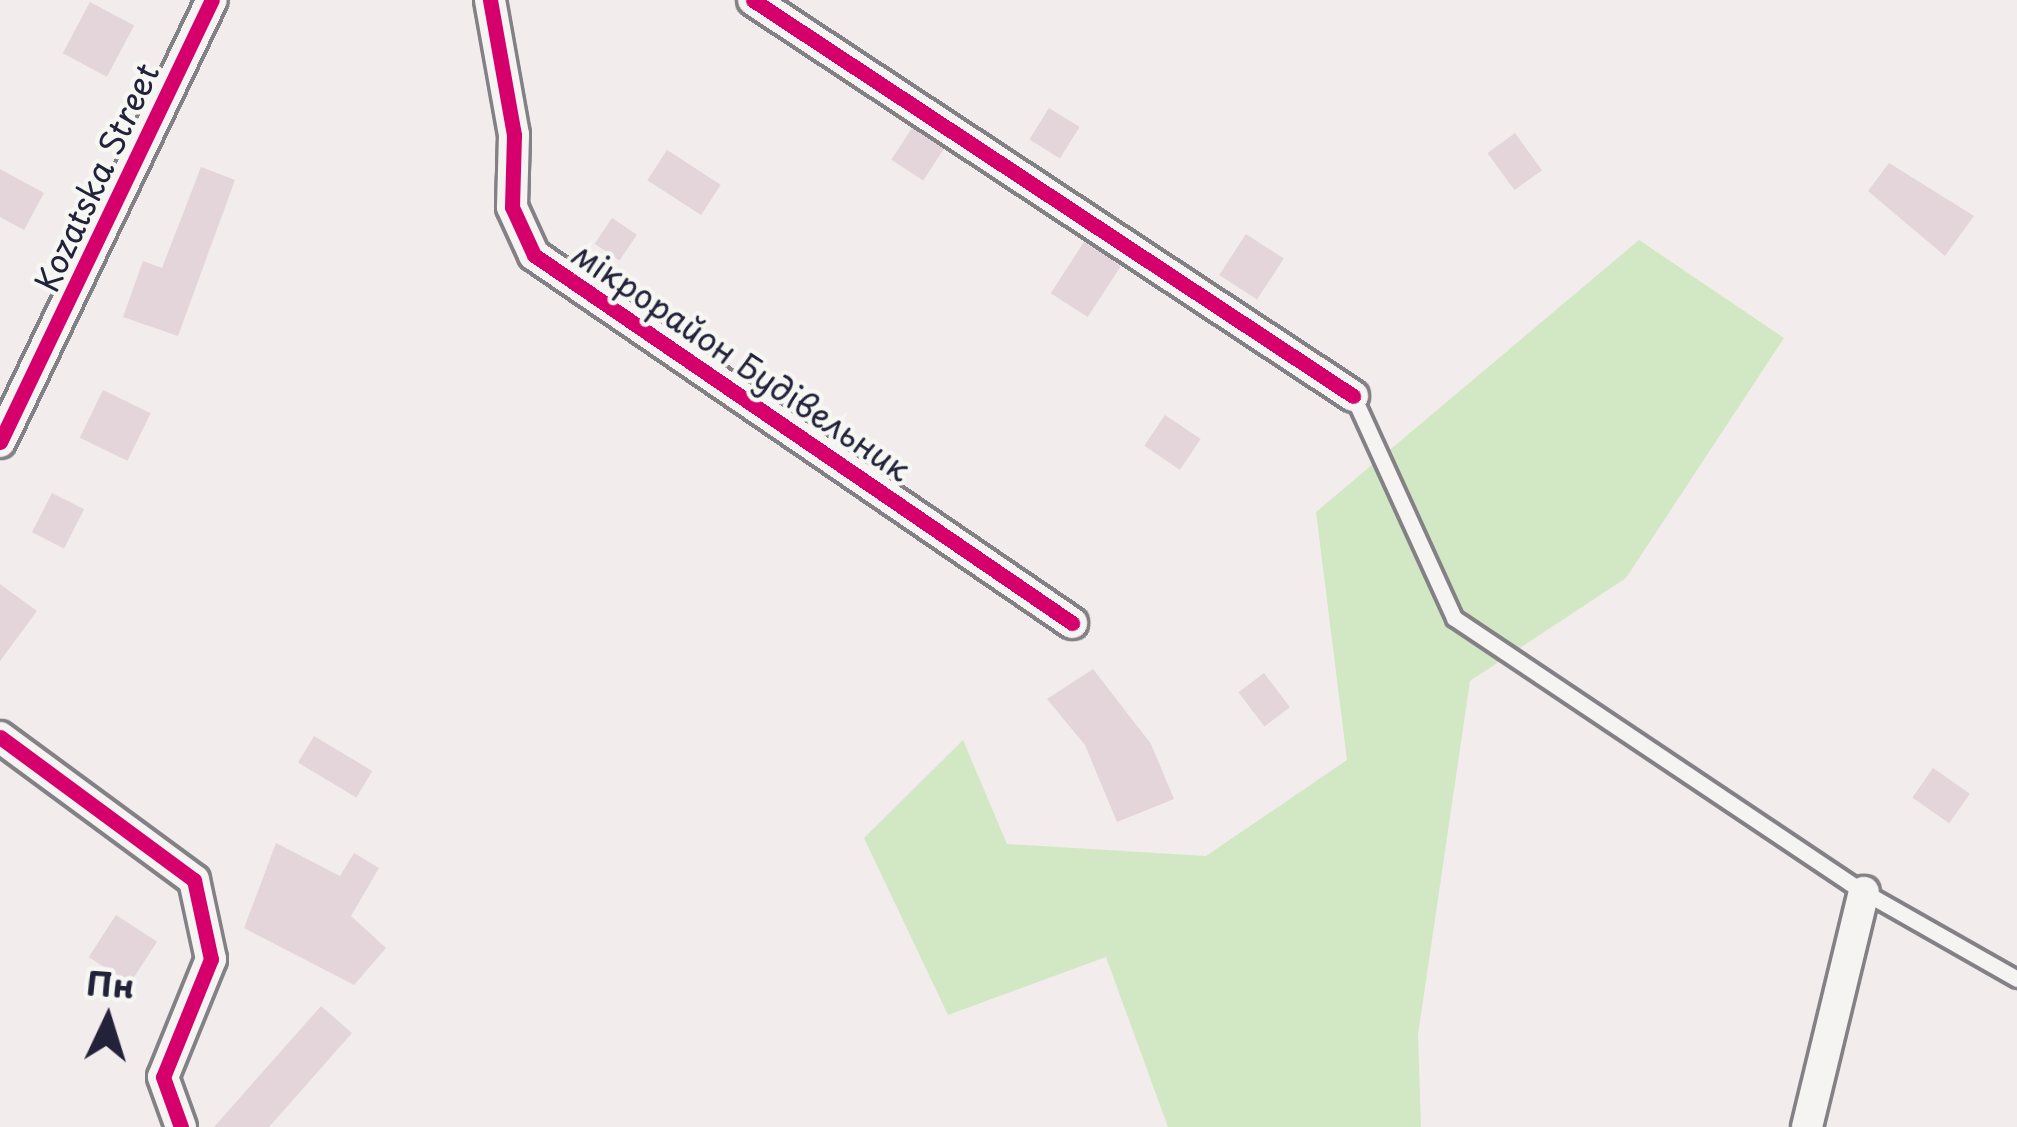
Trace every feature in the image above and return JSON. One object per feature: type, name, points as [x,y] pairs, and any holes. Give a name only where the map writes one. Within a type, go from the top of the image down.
[{"type":"street","name":"Kozatska Street","points":[[0,442],[212,0]]},
{"type":"street","name":"мікрорайон Будівельник","points":[[490,0],[514,135],[512,207],[533,255],[1072,622]]},
{"type":"street","points":[[753,0],[1353,396]]},
{"type":"street","points":[[0,737],[194,880],[211,959],[163,1077],[181,1127]]},
{"type":"street","points":[[1807,1127],[1864,892]]},
{"type":"lane","points":[[1353,396],[1454,618],[1864,892],[2017,979]]},
{"type":"green space","points":[[1639,240],[1784,338],[1626,578],[1470,681],[1418,1035],[1421,1127],[1168,1127],[1106,957],[948,1015],[864,838],[963,740],[1007,844],[1206,856],[1347,760],[1316,512]]},
{"type":"building","points":[[90,2],[134,25],[107,77],[63,53]]},
{"type":"building","points":[[1049,108],[1080,127],[1060,158],[1029,139]]},
{"type":"building","points":[[912,128],[944,149],[923,181],[891,160]]},
{"type":"building","points":[[1515,133],[1542,170],[1515,190],[1487,153]]},
{"type":"building","points":[[667,150],[721,185],[701,215],[647,180]]},
{"type":"building","points":[[1889,163],[1974,216],[1945,256],[1868,191]]},
{"type":"building","points":[[201,167],[235,180],[178,336],[123,317],[143,261],[162,268]]},
{"type":"building","points":[[0,169],[44,193],[24,230],[0,217]]},
{"type":"building","points":[[612,218],[637,235],[620,260],[595,244]]},
{"type":"building","points":[[1246,234],[1284,259],[1257,300],[1219,275]]},
{"type":"building","points":[[1084,242],[1121,266],[1088,317],[1051,293]]},
{"type":"building","points":[[103,390],[151,413],[127,461],[80,438]]},
{"type":"building","points":[[1165,415],[1201,439],[1180,470],[1144,446]]},
{"type":"building","points":[[52,493],[84,509],[64,549],[32,532]]},
{"type":"building","points":[[0,584],[37,611],[0,661]]},
{"type":"building","points":[[1093,669],[1151,744],[1174,799],[1117,822],[1085,745],[1047,699]]},
{"type":"building","points":[[1264,673],[1290,707],[1264,727],[1238,692]]},
{"type":"building","points":[[314,736],[372,771],[356,798],[298,763]]},
{"type":"building","points":[[1933,768],[1970,794],[1949,823],[1912,797]]},
{"type":"building","points":[[276,843],[340,876],[354,853],[379,868],[351,916],[386,948],[354,985],[244,928]]},
{"type":"building","points":[[116,915],[157,942],[130,984],[89,957]]},
{"type":"building","points":[[321,1006],[352,1033],[269,1127],[214,1127]]},
{"type":"cycle path","points":[[0,442],[212,0]]},
{"type":"cycle path","points":[[490,0],[514,135],[512,207],[534,255],[1072,623]]},
{"type":"cycle path","points":[[753,0],[1353,396]]},
{"type":"cycle path","points":[[0,737],[194,880],[211,959],[163,1077],[181,1127]]}]
